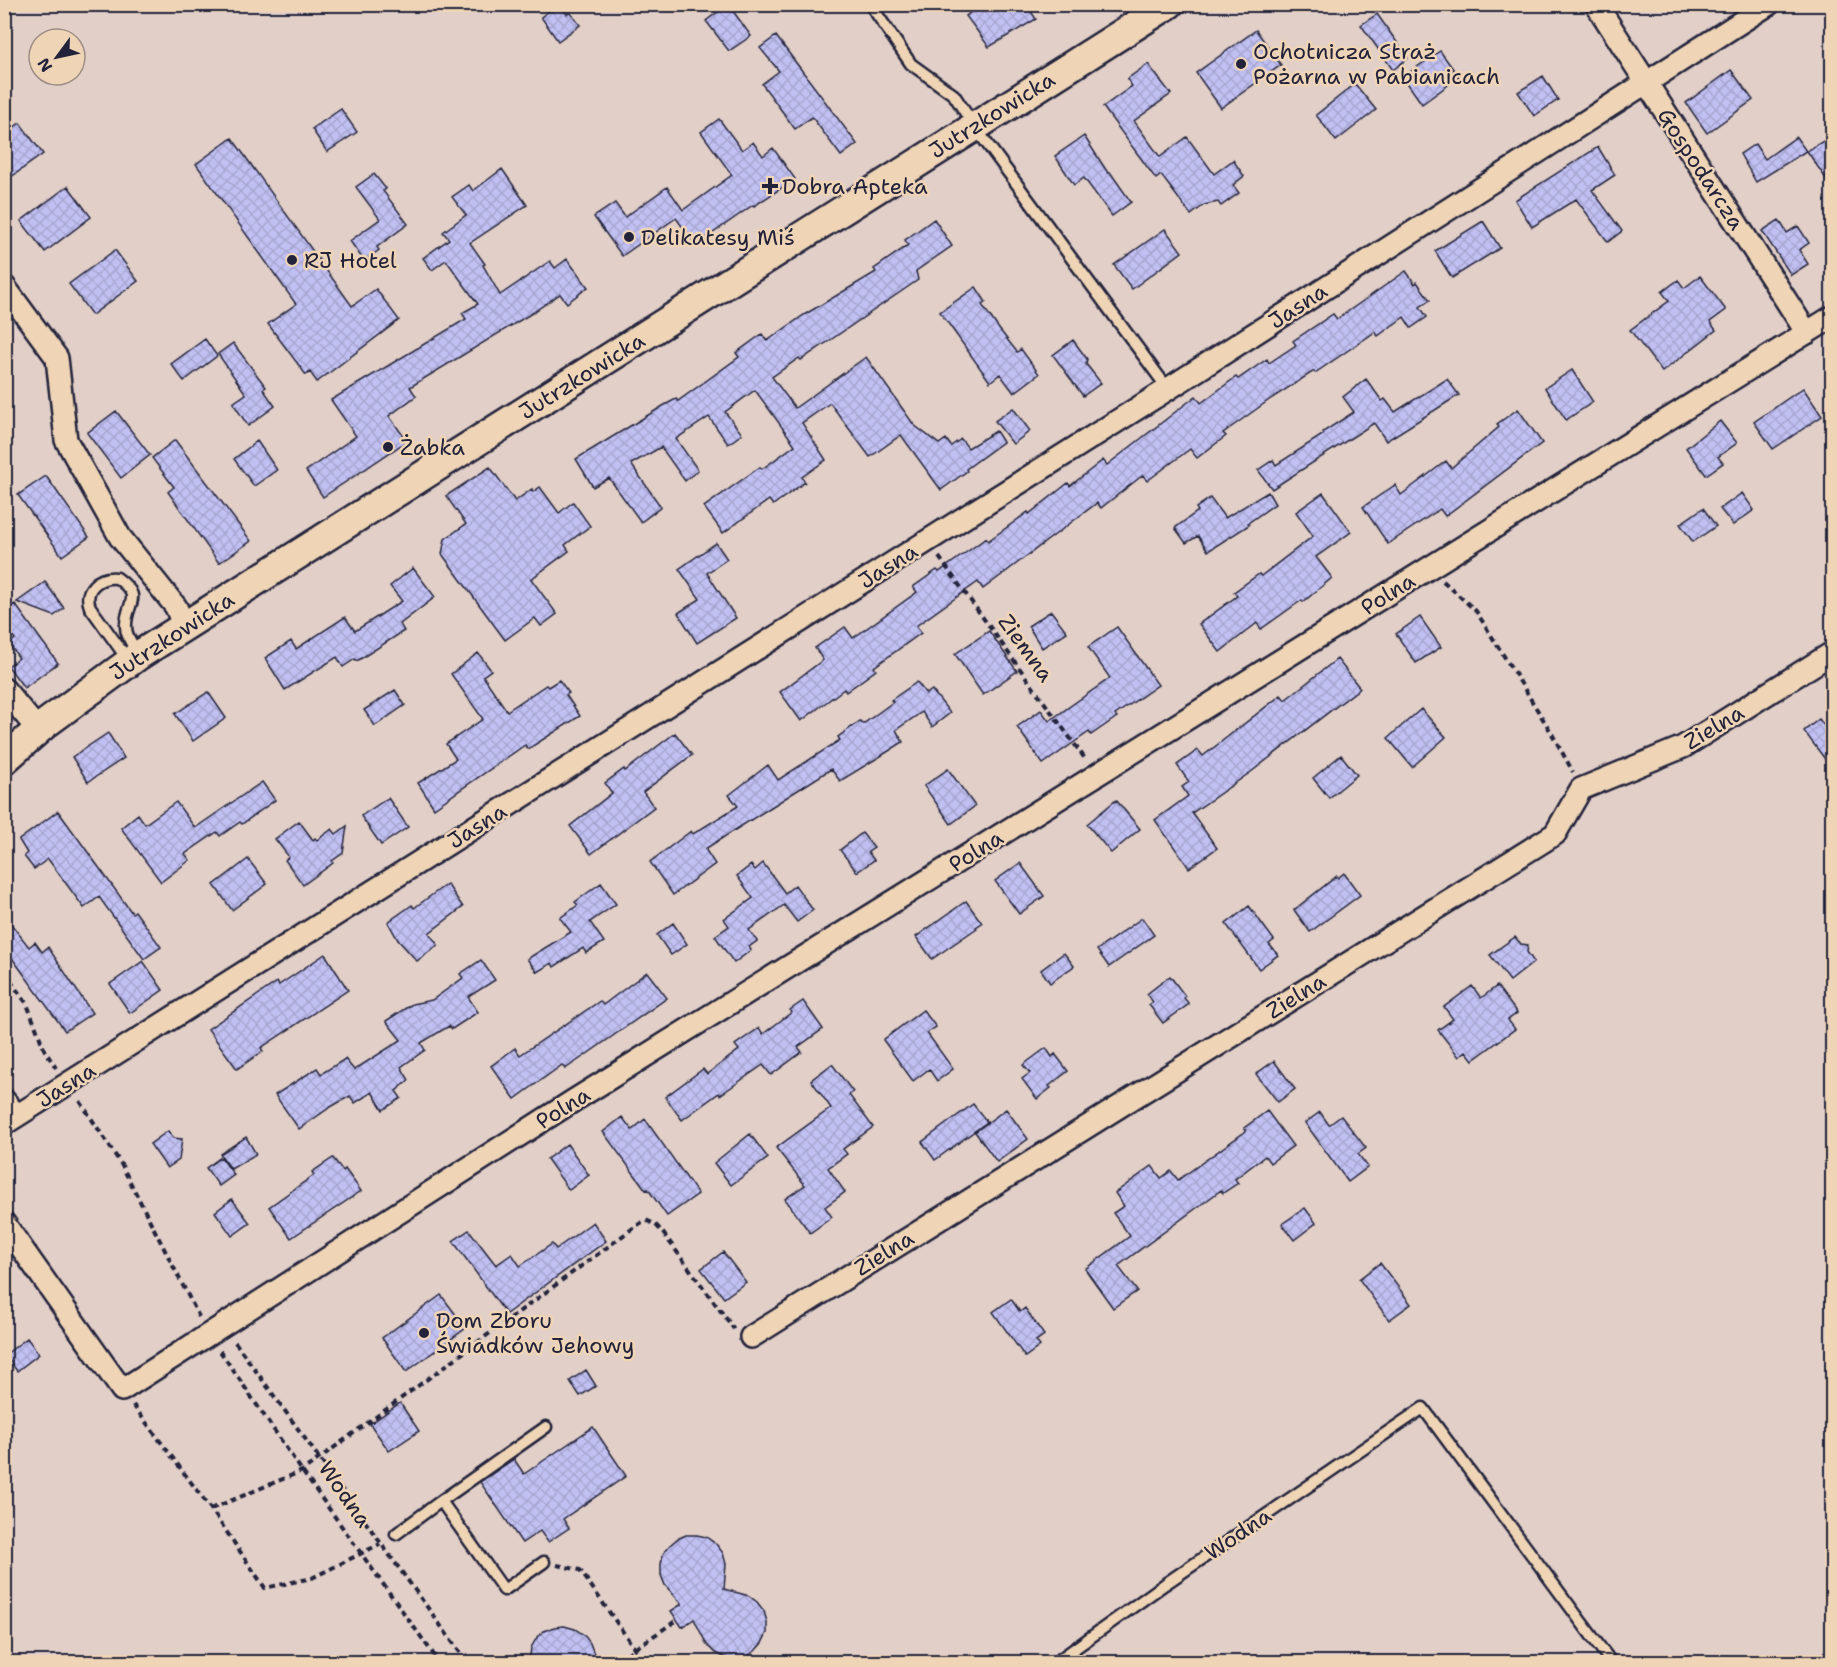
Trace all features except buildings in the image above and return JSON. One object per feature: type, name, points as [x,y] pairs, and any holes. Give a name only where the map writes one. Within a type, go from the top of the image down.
[{"type":"main road","name":"Jutrzkowicka","points":[[4,760],[38,730],[134,658],[1169,4]]},
{"type":"street","name":"Gospodarcza","points":[[1596,4],[1807,333]]},
{"type":"street","name":"Jasna","points":[[13,1118],[1168,389],[1769,4]]},
{"type":"street","points":[[4,286],[57,358],[66,440],[120,537],[176,607],[184,627]]},
{"type":"street","name":"Polna","points":[[122,1390],[573,1101],[1833,317]]},
{"type":"street","name":"Zielna","points":[[751,1337],[1555,834],[1581,789],[1683,747],[1833,653]]},
{"type":"street","points":[[4,688],[38,730]]},
{"type":"street","points":[[4,1223],[122,1390]]},
{"type":"lane","points":[[870,4],[911,64],[954,95],[974,126],[1168,389]]},
{"type":"lane","points":[[117,578],[133,595],[126,632],[134,658],[90,607],[87,600],[92,587],[102,579],[117,578]]},
{"type":"lane","points":[[4,1092],[13,1118]]},
{"type":"lane","name":"Wodna","points":[[1056,1662],[1165,1584],[1423,1408],[1611,1662]]},
{"type":"lane","points":[[396,1534],[546,1427]]},
{"type":"lane","points":[[441,1501],[504,1590],[544,1562]]},
{"type":"path","name":"Ziemna","points":[[928,541],[1097,775]]},
{"type":"path","points":[[1429,568],[1476,611],[1551,732],[1581,789]]},
{"type":"path","points":[[4,972],[27,1004],[45,1051],[60,1073]]},
{"type":"path","points":[[78,1099],[121,1164],[214,1331],[302,1470],[439,1662]]},
{"type":"path","points":[[211,1509],[302,1470],[646,1220],[656,1225],[663,1233],[728,1322],[740,1334],[751,1337]]},
{"type":"path","name":"Wodna","points":[[214,1331],[320,1457],[380,1544],[467,1662]]},
{"type":"path","points":[[122,1390],[211,1509],[265,1588],[312,1578],[380,1544]]},
{"type":"path","points":[[544,1562],[580,1570],[644,1662]]},
{"type":"path","points":[[618,1660],[677,1620]]},
{"type":"place","name":"Ochotnicza Straż Pożarna w Pabianicach","points":[[1241,64]]},
{"type":"place","name":"Dobra Apteka","points":[[770,186]]},
{"type":"place","name":"Delikatesy Miś","points":[[629,237]]},
{"type":"place","name":"RJ Hotel","points":[[292,260]]},
{"type":"place","name":"Żabka","points":[[388,447]]},
{"type":"place","name":"Dom Zboru Świadków Jehowy","points":[[424,1333]]}]
